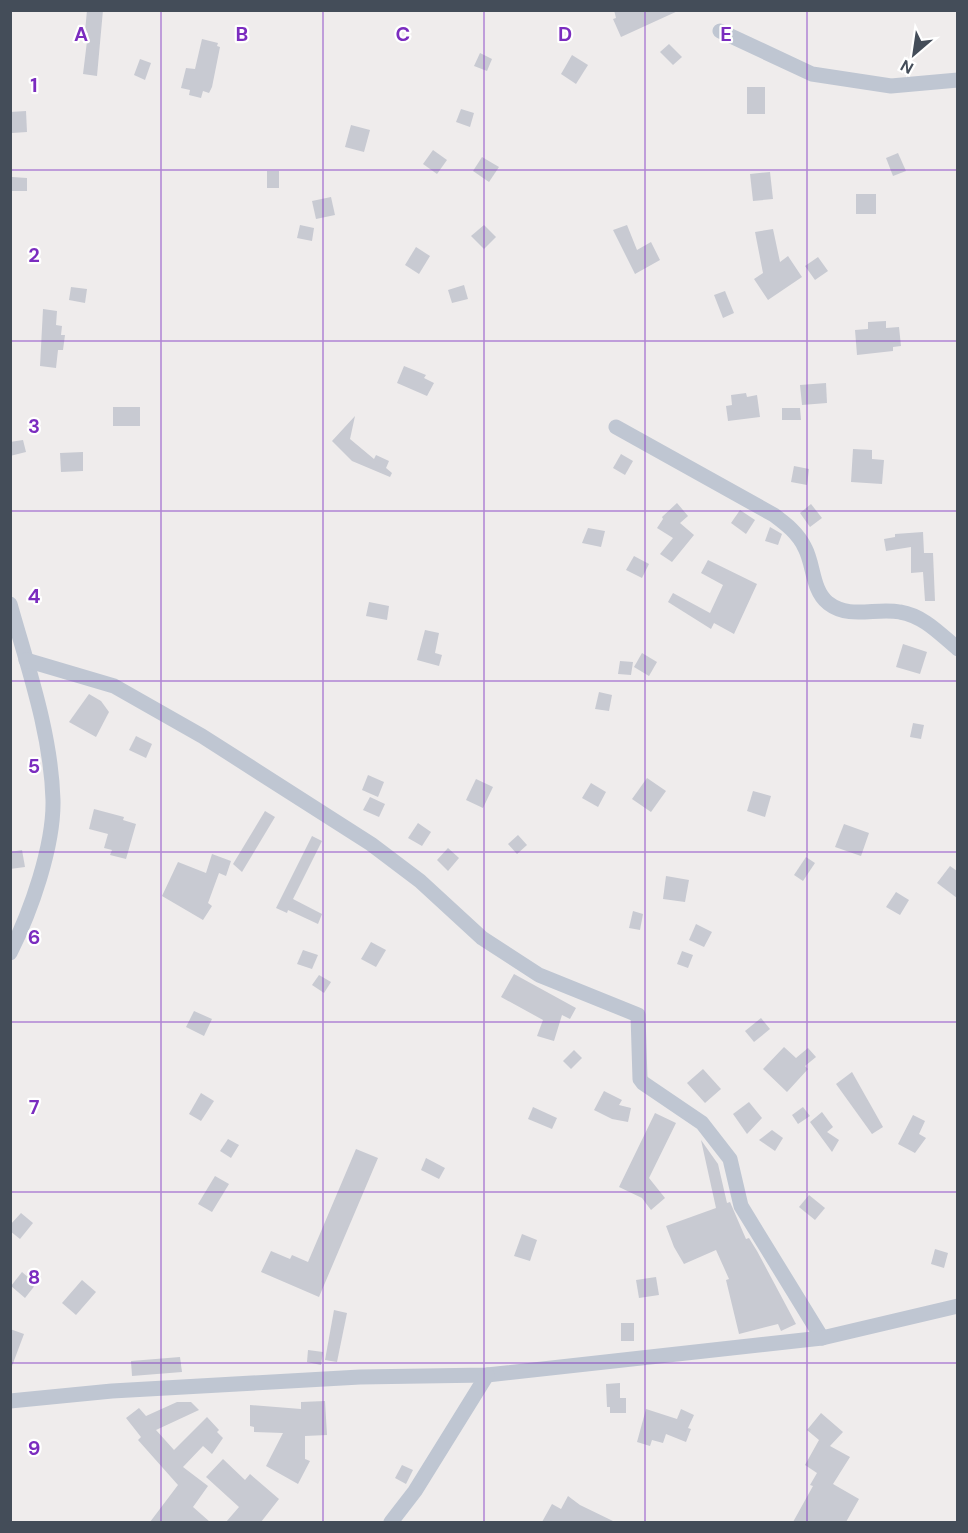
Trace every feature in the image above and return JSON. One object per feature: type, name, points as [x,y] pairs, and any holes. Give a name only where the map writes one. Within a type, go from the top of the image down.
[{"type":"street","points":[[720,31],[812,74],[891,86],[957,80]]},
{"type":"street","points":[[616,427],[774,515],[793,530],[806,548],[817,589],[827,603],[843,610],[865,614],[898,611],[919,617],[957,649]]},
{"type":"street","points":[[10,604],[49,756],[53,801],[49,842],[28,915],[10,953]]},
{"type":"street","points":[[26,660],[114,686],[202,736],[371,844],[420,881],[482,938],[539,975],[638,1015],[640,1078],[643,1083],[702,1123],[730,1158],[741,1206],[822,1338]]},
{"type":"street","points":[[10,1401],[112,1391],[348,1378],[487,1376],[822,1338],[957,1306]]},
{"type":"street","points":[[391,1522],[415,1491],[487,1376]]},
{"type":"building","points":[[87,10],[103,10],[97,76],[83,74],[88,33],[85,32]]},
{"type":"building","points":[[614,10],[680,10],[621,37],[613,19],[616,18]]},
{"type":"building","points":[[202,39],[218,43],[217,46],[220,47],[212,87],[209,93],[203,91],[201,98],[189,95],[190,90],[181,88],[186,68],[195,69]]},
{"type":"building","points":[[669,44],[682,57],[673,65],[660,52]]},
{"type":"building","points":[[480,53],[492,59],[487,71],[474,66]]},
{"type":"building","points":[[572,55],[588,65],[576,84],[561,74]]},
{"type":"building","points":[[140,59],[151,63],[145,80],[134,75]]},
{"type":"building","points":[[747,87],[765,87],[765,114],[747,114]]},
{"type":"building","points":[[461,109],[474,113],[470,127],[456,122]]},
{"type":"building","points":[[26,111],[27,132],[12,133],[10,112]]},
{"type":"building","points":[[351,125],[370,130],[364,152],[345,147]]},
{"type":"building","points":[[433,150],[447,160],[437,174],[423,164]]},
{"type":"building","points":[[898,153],[906,171],[893,176],[886,158]]},
{"type":"building","points":[[482,157],[499,167],[489,182],[473,171]]},
{"type":"building","points":[[267,171],[279,171],[279,188],[267,188]]},
{"type":"building","points":[[770,172],[773,199],[753,201],[750,174]]},
{"type":"building","points":[[12,177],[27,178],[27,191],[12,191]]},
{"type":"building","points":[[856,194],[876,194],[876,214],[856,214]]},
{"type":"building","points":[[331,197],[335,215],[316,219],[312,201]]},
{"type":"building","points":[[300,225],[314,228],[312,241],[297,238]]},
{"type":"building","points":[[484,225],[496,237],[484,249],[471,236]]},
{"type":"building","points":[[627,225],[637,250],[651,242],[660,260],[635,274],[613,230]]},
{"type":"building","points":[[773,229],[780,262],[788,256],[802,277],[768,300],[754,279],[763,273],[755,232]]},
{"type":"building","points":[[416,247],[430,256],[419,274],[405,265]]},
{"type":"building","points":[[818,257],[828,271],[815,280],[805,266]]},
{"type":"building","points":[[464,285],[468,299],[452,303],[448,290]]},
{"type":"building","points":[[71,287],[87,289],[85,303],[69,300]]},
{"type":"building","points":[[725,291],[734,313],[723,318],[714,295]]},
{"type":"building","points":[[43,309],[57,311],[56,325],[62,326],[61,335],[65,335],[63,350],[58,350],[56,368],[40,366]]},
{"type":"building","points":[[886,321],[886,328],[899,327],[901,346],[893,347],[893,351],[857,355],[855,330],[868,329],[868,322]]},
{"type":"building","points":[[404,366],[426,375],[424,378],[434,383],[427,396],[397,383]]},
{"type":"building","points":[[826,383],[827,403],[802,405],[800,385]]},
{"type":"building","points":[[746,393],[747,397],[757,395],[760,417],[728,421],[726,406],[732,405],[731,395]]},
{"type":"building","points":[[113,407],[140,407],[140,426],[113,426]]},
{"type":"building","points":[[782,408],[800,408],[801,420],[782,420]]},
{"type":"building","points":[[355,416],[350,439],[374,459],[376,455],[389,461],[386,468],[392,473],[390,477],[352,461],[332,441]]},
{"type":"building","points":[[23,440],[26,452],[10,456],[10,442]]},
{"type":"building","points":[[853,449],[872,450],[872,459],[884,460],[882,484],[851,482]]},
{"type":"building","points":[[83,452],[83,471],[61,472],[60,453]]},
{"type":"building","points":[[621,454],[633,461],[625,475],[613,468]]},
{"type":"building","points":[[794,466],[809,469],[807,485],[791,482]]},
{"type":"building","points":[[677,503],[688,516],[680,523],[694,535],[672,562],[660,554],[673,538],[657,528],[662,517]]},
{"type":"building","points":[[811,504],[822,518],[810,527],[800,513]]},
{"type":"building","points":[[740,510],[755,520],[746,534],[731,523]]},
{"type":"building","points":[[770,527],[782,534],[778,545],[765,541]]},
{"type":"building","points":[[588,528],[605,531],[601,547],[582,543]]},
{"type":"building","points":[[923,532],[924,553],[933,553],[935,601],[925,601],[923,572],[911,573],[911,547],[886,551],[884,539],[895,537],[895,534]]},
{"type":"building","points":[[634,556],[649,564],[642,578],[626,570]]},
{"type":"building","points":[[708,560],[757,584],[734,634],[714,623],[711,629],[668,602],[673,593],[710,613],[723,585],[701,573]]},
{"type":"building","points":[[369,602],[389,606],[387,620],[366,616]]},
{"type":"building","points":[[425,630],[439,633],[435,653],[442,655],[439,666],[417,660]]},
{"type":"building","points":[[903,644],[927,652],[920,674],[896,667]]},
{"type":"building","points":[[642,653],[657,662],[649,676],[634,667]]},
{"type":"building","points":[[620,661],[633,662],[631,675],[618,674]]},
{"type":"building","points":[[599,692],[612,695],[609,711],[595,709]]},
{"type":"building","points":[[89,694],[101,701],[109,712],[96,737],[69,722]]},
{"type":"building","points":[[913,723],[924,725],[921,739],[910,737]]},
{"type":"building","points":[[136,736],[152,744],[146,758],[129,750]]},
{"type":"building","points":[[368,775],[384,782],[378,797],[362,790]]},
{"type":"building","points":[[647,778],[666,791],[651,812],[632,799]]},
{"type":"building","points":[[476,779],[493,787],[483,808],[466,800]]},
{"type":"building","points":[[591,783],[606,792],[598,807],[582,798]]},
{"type":"building","points":[[753,791],[771,796],[765,817],[747,811]]},
{"type":"building","points":[[370,797],[385,804],[379,817],[363,810]]},
{"type":"building","points":[[94,809],[124,817],[123,820],[136,824],[126,859],[110,855],[112,850],[104,848],[108,834],[89,829]]},
{"type":"building","points":[[265,811],[275,817],[242,872],[233,864]]},
{"type":"building","points":[[418,823],[431,832],[422,846],[408,838]]},
{"type":"building","points":[[844,824],[869,833],[861,856],[835,847]]},
{"type":"building","points":[[518,835],[527,845],[517,854],[508,844]]},
{"type":"building","points":[[312,836],[322,841],[293,899],[322,914],[318,924],[288,910],[287,913],[276,908]]},
{"type":"building","points":[[448,848],[459,858],[448,871],[437,860]]},
{"type":"building","points":[[22,850],[25,867],[10,869],[10,852]]},
{"type":"building","points":[[212,854],[231,861],[226,876],[219,873],[208,903],[212,906],[203,920],[162,896],[178,862],[206,873]]},
{"type":"building","points":[[806,857],[815,863],[803,881],[794,875]]},
{"type":"building","points":[[950,866],[957,871],[957,898],[937,883]]},
{"type":"building","points":[[666,876],[689,880],[685,902],[663,899]]},
{"type":"building","points":[[896,892],[909,900],[900,915],[886,907]]},
{"type":"building","points":[[633,911],[643,914],[640,930],[629,928]]},
{"type":"building","points":[[696,924],[712,932],[704,947],[689,940]]},
{"type":"building","points":[[371,942],[386,950],[376,967],[361,959]]},
{"type":"building","points":[[303,950],[318,955],[312,969],[297,964]]},
{"type":"building","points":[[682,951],[693,955],[688,968],[677,964]]},
{"type":"building","points":[[514,974],[576,1008],[570,1019],[562,1015],[554,1041],[537,1036],[543,1020],[501,997]]},
{"type":"building","points":[[319,975],[331,982],[324,993],[312,985]]},
{"type":"building","points":[[194,1011],[212,1019],[204,1036],[186,1027]]},
{"type":"building","points":[[761,1018],[770,1029],[754,1042],[745,1031]]},
{"type":"building","points":[[784,1047],[796,1058],[808,1048],[816,1057],[805,1066],[808,1069],[787,1092],[763,1069]]},
{"type":"building","points":[[574,1050],[582,1058],[571,1069],[563,1061]]},
{"type":"building","points":[[703,1069],[721,1089],[705,1103],[687,1083]]},
{"type":"building","points":[[852,1072],[883,1127],[872,1134],[836,1084]]},
{"type":"building","points":[[604,1091],[622,1100],[619,1105],[631,1108],[628,1122],[612,1119],[594,1110]]},
{"type":"building","points":[[201,1093],[214,1101],[201,1121],[189,1114]]},
{"type":"building","points":[[749,1102],[762,1118],[747,1134],[733,1114]]},
{"type":"building","points":[[533,1107],[557,1118],[552,1129],[528,1119]]},
{"type":"building","points":[[803,1107],[810,1116],[798,1124],[792,1115]]},
{"type":"building","points":[[822,1112],[833,1127],[827,1132],[839,1140],[832,1152],[810,1122]]},
{"type":"building","points":[[655,1113],[676,1123],[649,1178],[665,1198],[651,1210],[642,1198],[619,1187]]},
{"type":"building","points":[[913,1115],[925,1121],[919,1134],[926,1138],[915,1153],[898,1144]]},
{"type":"building","points":[[772,1130],[783,1138],[775,1151],[759,1140]]},
{"type":"building","points":[[228,1139],[239,1145],[231,1158],[220,1151]]},
{"type":"building","points":[[701,1140],[718,1164],[727,1203],[730,1202],[746,1239],[749,1238],[757,1251],[796,1324],[781,1331],[778,1324],[739,1334],[726,1280],[729,1279],[716,1250],[684,1264],[674,1247],[666,1226],[716,1208]]},
{"type":"building","points":[[356,1149],[378,1158],[319,1297],[261,1272],[271,1251],[290,1259],[292,1255],[308,1262]]},
{"type":"building","points":[[426,1158],[445,1168],[439,1179],[421,1170]]},
{"type":"building","points":[[215,1176],[229,1184],[212,1212],[198,1204]]},
{"type":"building","points":[[809,1195],[825,1208],[815,1220],[799,1207]]},
{"type":"building","points":[[21,1213],[33,1223],[20,1239],[10,1231],[10,1225]]},
{"type":"building","points":[[522,1234],[537,1240],[530,1261],[514,1256]]},
{"type":"building","points":[[935,1249],[948,1253],[944,1268],[931,1264]]},
{"type":"building","points":[[22,1272],[36,1284],[25,1298],[11,1286]]},
{"type":"building","points":[[656,1277],[659,1295],[639,1298],[636,1280]]},
{"type":"building","points":[[82,1280],[96,1292],[76,1315],[62,1303]]},
{"type":"building","points":[[334,1310],[347,1313],[337,1362],[325,1360]]},
{"type":"building","points":[[621,1323],[634,1323],[634,1341],[621,1341]]},
{"type":"building","points":[[10,1329],[24,1334],[12,1366],[10,1366]]},
{"type":"building","points":[[308,1350],[323,1352],[321,1365],[307,1362]]},
{"type":"building","points":[[180,1357],[182,1372],[132,1376],[131,1361]]},
{"type":"building","points":[[620,1383],[620,1398],[626,1398],[626,1413],[610,1413],[610,1407],[607,1407],[606,1384]]},
{"type":"building","points":[[325,1401],[327,1435],[305,1436],[305,1459],[310,1461],[298,1484],[266,1466],[283,1433],[254,1432],[254,1427],[250,1426],[250,1405],[301,1409],[301,1402]]},
{"type":"building","points":[[177,1402],[191,1402],[199,1410],[156,1430],[174,1450],[207,1417],[223,1438],[212,1454],[203,1446],[183,1467],[208,1486],[193,1507],[210,1522],[150,1522],[178,1485],[138,1440],[141,1437],[126,1418],[139,1408],[146,1416]]},
{"type":"building","points":[[646,1409],[677,1419],[681,1409],[694,1415],[688,1428],[691,1429],[686,1442],[666,1434],[663,1443],[652,1440],[650,1446],[637,1442]]},
{"type":"building","points":[[821,1413],[843,1432],[830,1446],[850,1457],[833,1484],[859,1499],[846,1522],[793,1522],[813,1486],[810,1485],[817,1473],[805,1465],[819,1440],[807,1430]]},
{"type":"building","points":[[223,1459],[245,1480],[250,1474],[279,1499],[261,1522],[226,1522],[239,1507],[206,1477]]},
{"type":"building","points":[[402,1465],[413,1470],[406,1484],[395,1478]]},
{"type":"building","points":[[568,1496],[580,1505],[615,1522],[542,1522],[552,1504],[561,1509]]}]
